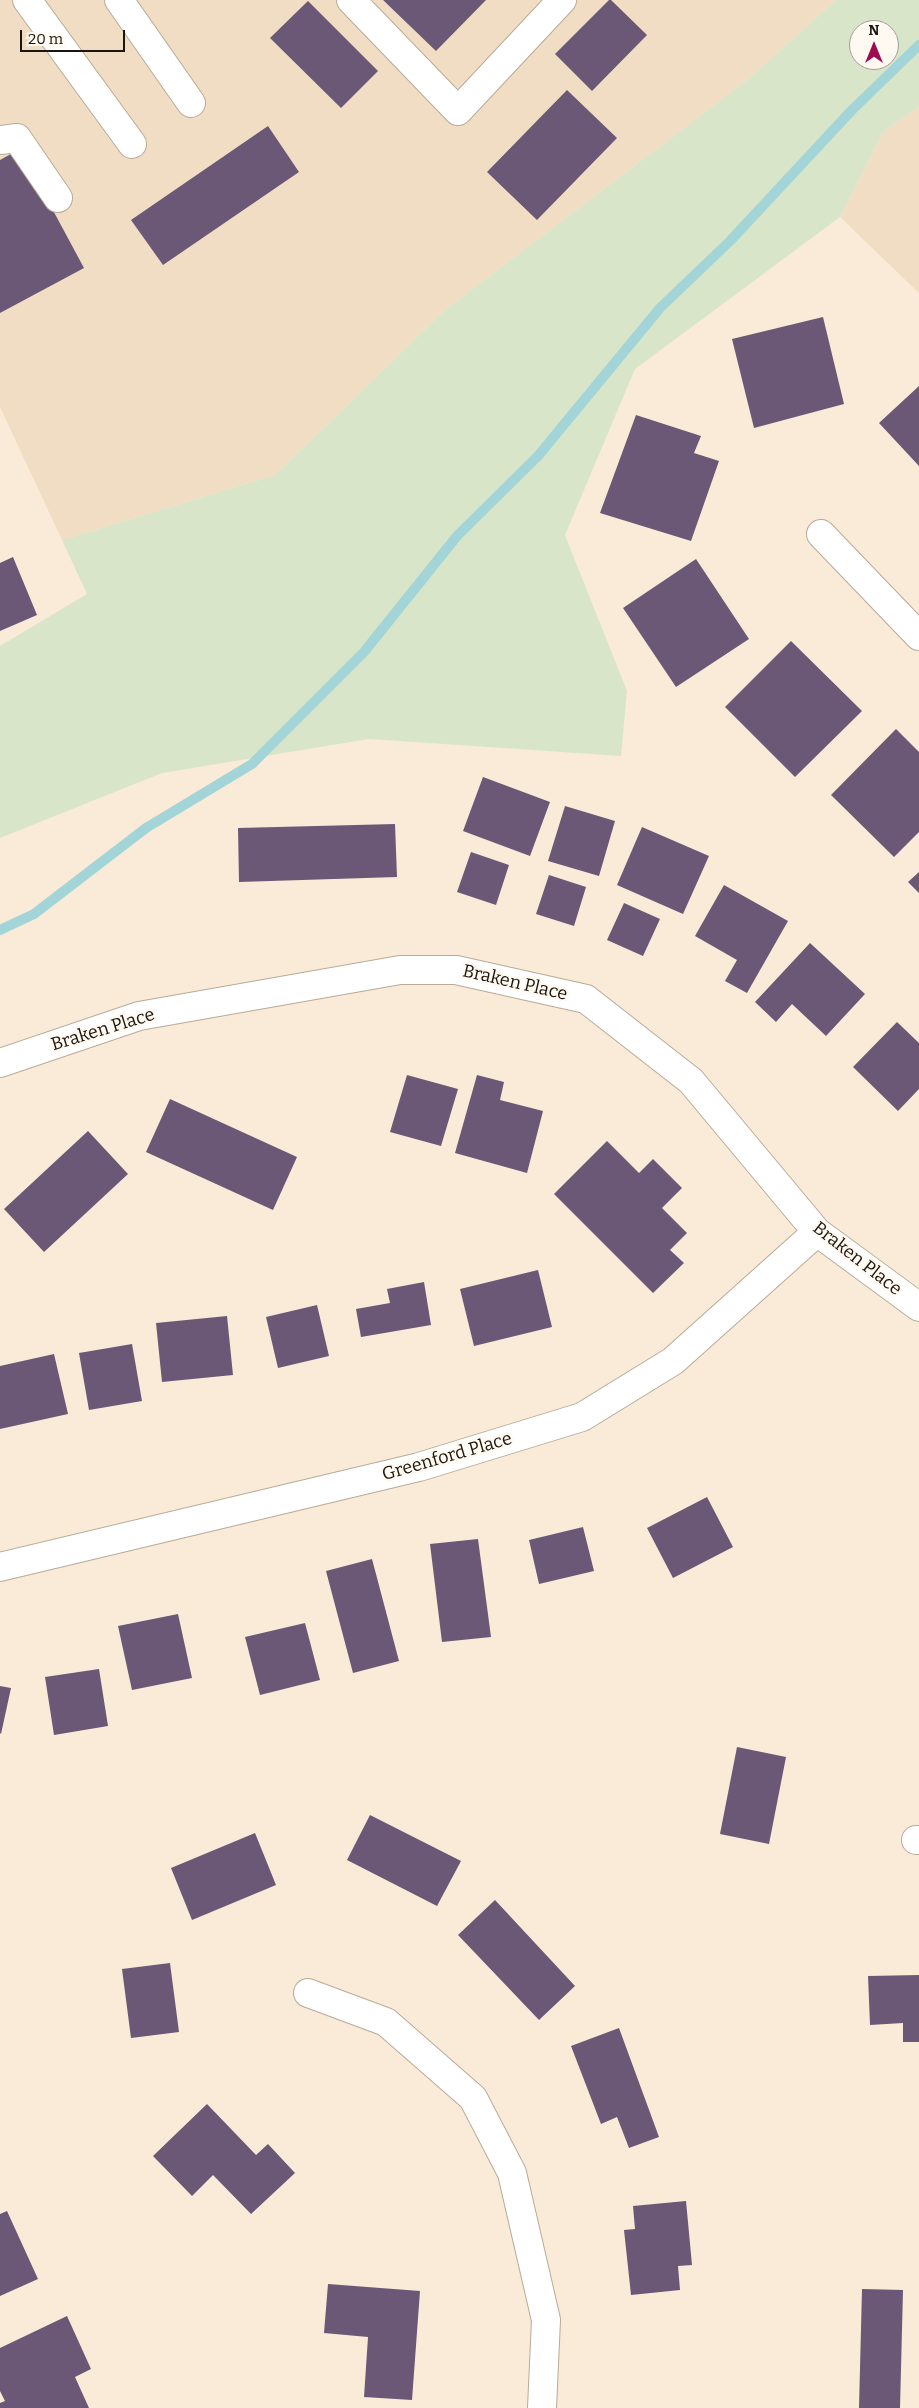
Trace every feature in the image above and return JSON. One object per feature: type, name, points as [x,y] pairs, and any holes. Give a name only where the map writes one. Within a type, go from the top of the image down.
[{"type":"street","points":[[27,0],[132,144]]},
{"type":"street","points":[[119,0],[191,102]]},
{"type":"street","points":[[351,0],[458,111],[562,0]]},
{"type":"street","points":[[0,140],[17,138],[58,198]]},
{"type":"street","points":[[821,534],[919,636]]},
{"type":"street","name":"Braken Place","points":[[0,1063],[138,1016],[400,970],[456,970],[586,999],[691,1081],[818,1232],[919,1306]]},
{"type":"street","name":"Greenford Place","points":[[9,1565],[419,1467],[582,1417],[674,1361],[818,1232]]},
{"type":"street","points":[[308,1992],[386,2022],[473,2098],[512,2173],[546,2320],[542,2408]]},
{"type":"shaded area","points":[[0,0],[836,0],[747,80],[445,310],[275,475],[62,540],[0,407]]},
{"type":"shaded area","points":[[919,107],[919,293],[840,217],[883,132]]},
{"type":"green space","points":[[836,0],[919,0],[919,107],[883,132],[840,217],[635,369],[565,535],[627,691],[621,756],[369,739],[162,773],[0,838],[0,646],[87,594],[62,540],[275,475],[445,310],[747,80]]},
{"type":"building","points":[[383,0],[486,0],[436,51]]},
{"type":"building","points":[[609,0],[647,35],[592,91],[555,54]]},
{"type":"building","points":[[308,1],[378,71],[341,108],[270,38]]},
{"type":"building","points":[[567,90],[617,138],[537,220],[487,172]]},
{"type":"building","points":[[268,126],[299,172],[163,265],[131,220]]},
{"type":"building","points":[[20,149],[84,268],[0,313],[0,160]]},
{"type":"building","points":[[823,317],[844,404],[754,428],[732,339]]},
{"type":"building","points":[[919,386],[919,466],[879,423]]},
{"type":"building","points":[[636,415],[701,436],[694,453],[719,461],[691,541],[600,513]]},
{"type":"building","points":[[13,557],[37,615],[0,631],[0,563]]},
{"type":"building","points":[[696,559],[749,639],[676,687],[623,608]]},
{"type":"building","points":[[791,641],[862,711],[795,777],[725,707]]},
{"type":"building","points":[[896,729],[919,752],[919,832],[894,857],[831,795]]},
{"type":"building","points":[[483,777],[550,802],[530,856],[463,831]]},
{"type":"building","points":[[565,806],[615,821],[599,876],[548,861]]},
{"type":"building","points":[[395,824],[397,877],[239,882],[238,828]]},
{"type":"building","points":[[642,827],[709,856],[683,914],[617,885]]},
{"type":"building","points":[[471,852],[509,865],[496,905],[457,892]]},
{"type":"building","points":[[919,872],[919,893],[908,882]]},
{"type":"building","points":[[549,875],[586,887],[574,926],[536,914]]},
{"type":"building","points":[[724,885],[788,921],[747,993],[725,981],[737,960],[695,936]]},
{"type":"building","points":[[624,903],[660,919],[643,956],[607,940]]},
{"type":"building","points":[[810,943],[865,994],[826,1036],[792,1004],[776,1022],[755,1002]]},
{"type":"building","points":[[897,1022],[919,1043],[919,1089],[898,1111],[853,1067]]},
{"type":"building","points":[[407,1075],[458,1089],[441,1146],[390,1132]]},
{"type":"building","points":[[477,1075],[504,1082],[500,1100],[543,1111],[527,1173],[455,1153]]},
{"type":"building","points":[[170,1099],[297,1157],[273,1210],[146,1152]]},
{"type":"building","points":[[88,1131],[128,1174],[44,1252],[4,1209]]},
{"type":"building","points":[[607,1141],[639,1173],[653,1159],[682,1188],[662,1208],[687,1233],[670,1250],[684,1263],[653,1293],[554,1194]]},
{"type":"building","points":[[538,1270],[552,1327],[474,1346],[460,1289]]},
{"type":"building","points":[[424,1282],[431,1325],[361,1337],[356,1309],[390,1303],[387,1289]]},
{"type":"building","points":[[317,1305],[329,1356],[278,1368],[266,1317]]},
{"type":"building","points":[[227,1316],[233,1375],[162,1382],[156,1323]]},
{"type":"building","points":[[132,1344],[142,1401],[89,1410],[79,1353]]},
{"type":"building","points":[[54,1354],[68,1414],[0,1429],[0,1366]]},
{"type":"building","points":[[707,1497],[733,1547],[673,1578],[647,1528]]},
{"type":"building","points":[[583,1527],[594,1571],[539,1584],[529,1540]]},
{"type":"building","points":[[478,1539],[491,1637],[442,1642],[430,1544]]},
{"type":"building","points":[[372,1559],[399,1661],[353,1673],[326,1571]]},
{"type":"building","points":[[178,1614],[192,1678],[132,1690],[118,1626]]},
{"type":"building","points":[[305,1623],[320,1680],[260,1695],[245,1637]]},
{"type":"building","points":[[99,1669],[108,1726],[54,1735],[45,1677]]},
{"type":"building","points":[[0,1686],[11,1688],[1,1734],[0,1733]]},
{"type":"building","points":[[737,1747],[786,1757],[769,1844],[720,1834]]},
{"type":"building","points":[[370,1815],[461,1861],[437,1906],[347,1860]]},
{"type":"building","points":[[255,1833],[276,1885],[192,1920],[171,1868]]},
{"type":"building","points":[[495,1900],[575,1986],[539,2020],[458,1935]]},
{"type":"building","points":[[170,1963],[179,2032],[131,2038],[122,1969]]},
{"type":"building","points":[[919,1975],[919,2042],[903,2042],[903,2023],[870,2025],[868,1976]]},
{"type":"building","points":[[619,2028],[659,2137],[629,2148],[617,2117],[601,2124],[571,2046]]},
{"type":"building","points":[[207,2104],[256,2155],[268,2144],[295,2173],[251,2214],[213,2175],[192,2196],[153,2156]]},
{"type":"building","points":[[686,2201],[692,2265],[678,2266],[680,2290],[631,2295],[624,2230],[635,2229],[633,2206]]},
{"type":"building","points":[[7,2211],[38,2279],[0,2296],[0,2214]]},
{"type":"building","points":[[328,2284],[420,2291],[412,2400],[364,2397],[368,2337],[324,2333]]},
{"type":"building","points":[[862,2289],[903,2290],[900,2408],[859,2408]]},
{"type":"building","points":[[67,2316],[91,2369],[75,2377],[89,2408],[0,2408],[0,2403],[5,2401],[0,2391],[0,2348]]},
{"type":"waterway","points":[[0,930],[34,914],[146,828],[252,764],[364,652],[457,536],[538,456],[660,308],[730,241],[852,110],[919,45]]}]
